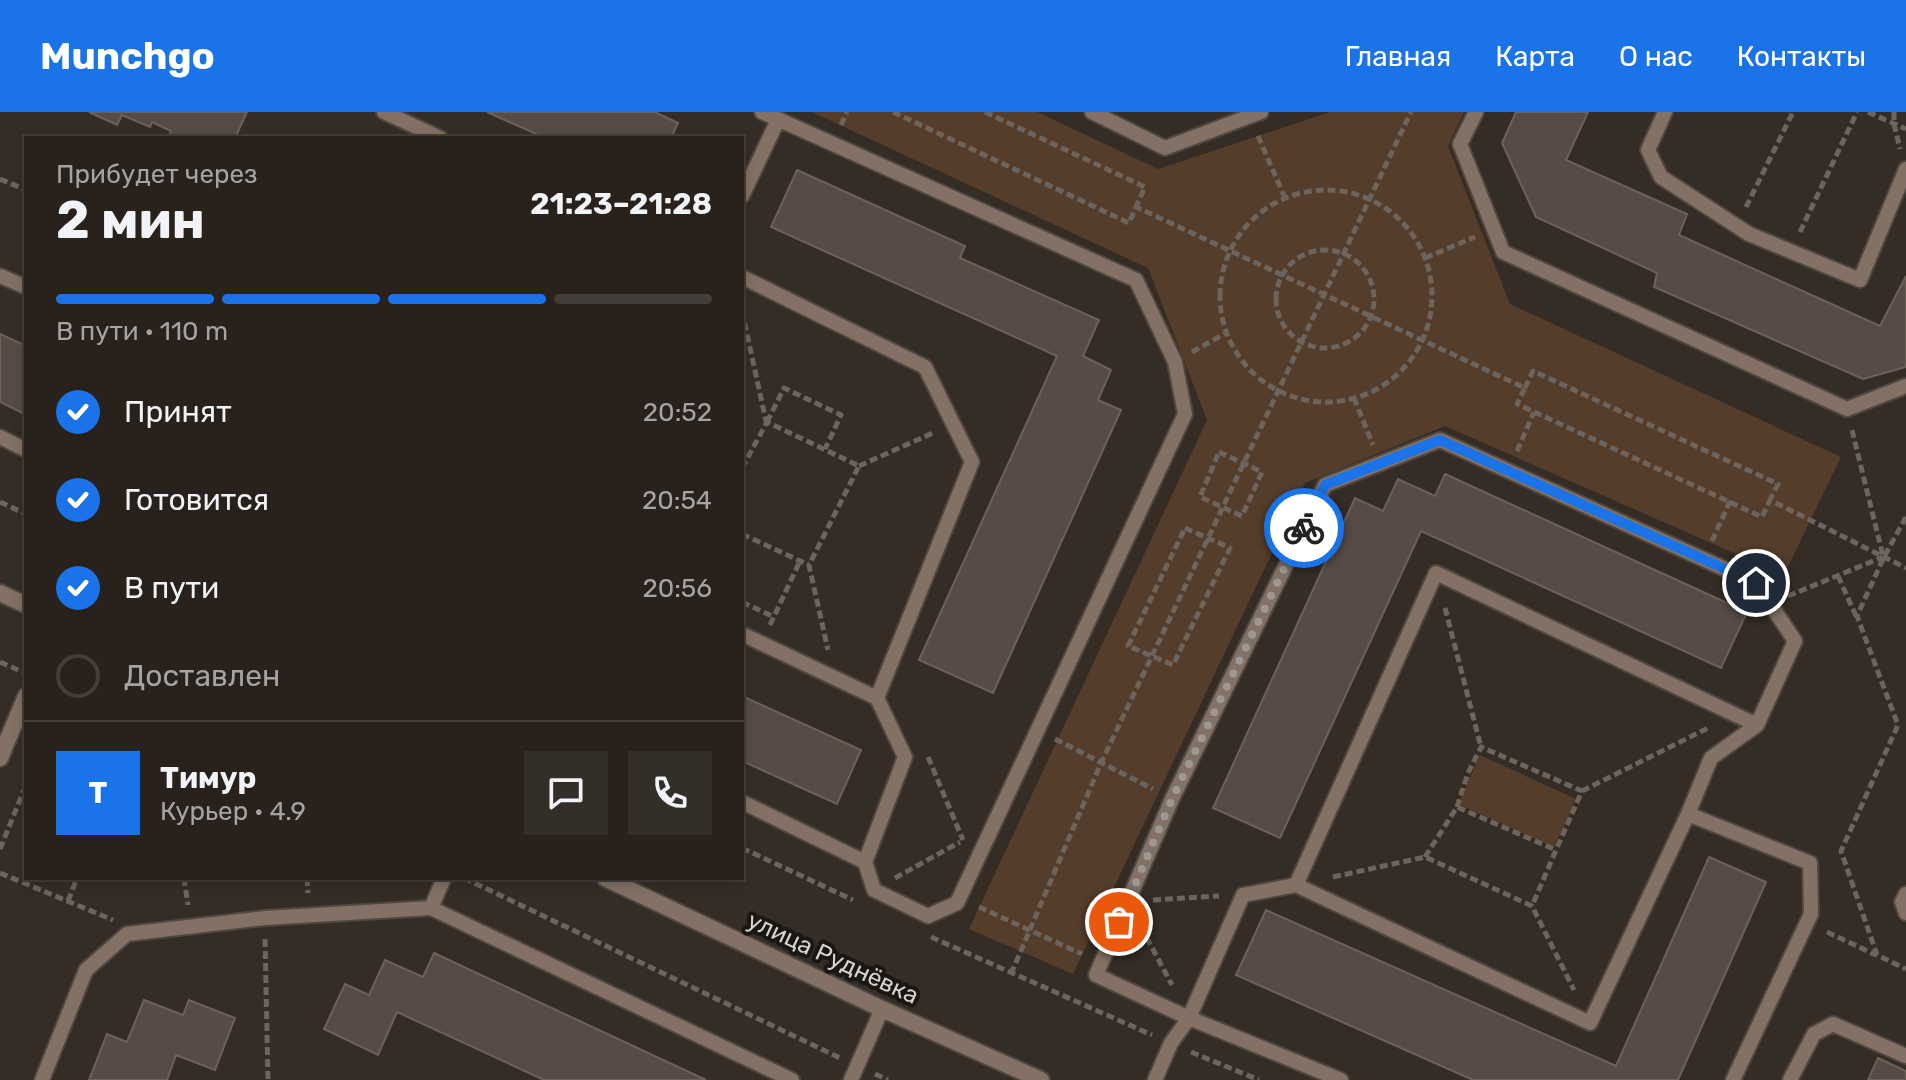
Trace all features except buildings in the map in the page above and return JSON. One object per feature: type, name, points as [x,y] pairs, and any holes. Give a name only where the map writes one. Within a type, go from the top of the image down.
[{"type":"street","points":[[0,593],[24,604]]},
{"type":"street","points":[[0,758],[24,701]]},
{"type":"street","name":"улица Руднёвка","points":[[609,880],[882,1009],[1041,1080]]},
{"type":"lane","points":[[384,112],[436,136]]},
{"type":"lane","points":[[744,635],[877,698],[905,757],[865,862],[874,890],[928,916],[957,903],[1185,414],[1175,362],[1136,280],[762,112]]},
{"type":"lane","points":[[1092,112],[1165,148],[1255,114]]},
{"type":"lane","points":[[1476,112],[1460,144],[1503,252],[1847,409],[1906,386]]},
{"type":"lane","points":[[1665,112],[1648,150],[1661,177],[1749,234],[1860,280],[1906,169]]},
{"type":"lane","points":[[744,192],[778,120]]},
{"type":"lane","points":[[0,276],[24,286]]},
{"type":"lane","points":[[744,278],[925,367],[972,462],[877,698]]},
{"type":"lane","points":[[0,437],[24,449]]},
{"type":"lane","points":[[1155,1080],[1171,1043],[1189,1018],[1243,895],[1296,885],[1590,1023],[1711,758],[1757,725],[1795,641],[1756,583],[1440,440],[1325,485],[1172,799],[1096,975],[1189,1018],[1341,1080]]},
{"type":"lane","points":[[1296,885],[1436,573],[1757,725]]},
{"type":"lane","points":[[744,803],[865,862]]},
{"type":"lane","points":[[1688,814],[1810,863],[1811,914],[1733,1080]]},
{"type":"lane","points":[[431,908],[443,880]]},
{"type":"lane","points":[[1906,894],[1902,902],[1906,913]]},
{"type":"lane","points":[[42,1080],[86,970],[127,934],[265,918],[431,908],[792,1080]]},
{"type":"lane","points":[[851,1080],[882,1009]]},
{"type":"lane","points":[[1790,1080],[1814,1034],[1833,1024],[1906,1056]]},
{"type":"path","points":[[893,112],[1129,223],[1145,187],[985,112]]},
{"type":"path","points":[[1011,974],[1101,763],[1411,112]]},
{"type":"path","points":[[1737,226],[1793,112]]},
{"type":"path","points":[[1791,251],[1857,112]]},
{"type":"path","points":[[1868,112],[1906,129]]},
{"type":"path","points":[[1894,112],[1894,124],[1906,169]]},
{"type":"path","points":[[1255,114],[1285,198]]},
{"type":"path","points":[[0,179],[24,189]]},
{"type":"path","points":[[1339,189],[1371,199],[1399,218],[1419,244],[1431,275],[1432,309],[1423,341],[1404,369],[1377,390],[1345,401],[1311,402],[1279,392],[1252,373],[1231,347],[1220,316],[1219,282],[1228,251],[1247,223],[1273,202],[1285,198],[1305,191],[1339,189]]},
{"type":"path","points":[[1136,207],[1525,388]]},
{"type":"path","points":[[1425,258],[1494,230]]},
{"type":"path","points":[[1331,249],[1345,254],[1368,273],[1373,287],[1371,317],[1357,336],[1335,347],[1319,348],[1303,343],[1290,334],[1276,306],[1276,290],[1282,275],[1302,255],[1331,249]]},
{"type":"path","points":[[744,320],[767,422]]},
{"type":"path","points":[[1175,362],[1226,333]]},
{"type":"path","points":[[1533,371],[1778,484],[1762,517],[1534,412],[1517,404],[1533,371]]},
{"type":"path","points":[[744,464],[784,388],[841,415],[825,450]]},
{"type":"path","points":[[1354,398],[1380,464]]},
{"type":"path","points":[[1847,409],[1884,557]]},
{"type":"path","points":[[1508,471],[1534,412]]},
{"type":"path","points":[[767,422],[859,466]]},
{"type":"path","points":[[834,678],[809,565],[859,466],[953,424]]},
{"type":"path","points":[[1219,452],[1245,463],[1262,472],[1242,516],[1200,497],[1219,452]]},
{"type":"path","points":[[1770,500],[1906,568]]},
{"type":"path","points":[[1703,559],[1730,501]]},
{"type":"path","points":[[0,502],[24,513]]},
{"type":"path","points":[[1857,616],[1906,517]]},
{"type":"path","points":[[1185,528],[1209,539],[1230,548],[1173,665],[1128,646],[1185,528]]},
{"type":"path","points":[[744,535],[809,565]]},
{"type":"path","points":[[1770,604],[1884,557]]},
{"type":"path","points":[[762,643],[800,561]]},
{"type":"path","points":[[1425,857],[1457,807],[1468,773],[1481,747],[1436,573]]},
{"type":"path","points":[[1838,576],[1857,616],[1898,725],[1841,851],[1877,955]]},
{"type":"path","points":[[744,603],[774,617]]},
{"type":"path","points":[[0,662],[23,673]]},
{"type":"path","points":[[1532,906],[1582,791],[1735,714]]},
{"type":"path","points":[[1037,730],[1172,799]]},
{"type":"path","points":[[1481,747],[1582,791]]},
{"type":"path","points":[[927,754],[975,865]]},
{"type":"path","points":[[0,849],[24,790]]},
{"type":"path","points":[[1457,807],[1556,850]]},
{"type":"path","points":[[874,890],[963,840],[983,847]]},
{"type":"path","points":[[744,849],[855,901]]},
{"type":"path","points":[[1296,885],[1425,857],[1532,906],[1590,1023]]},
{"type":"path","points":[[0,873],[144,932]]},
{"type":"path","points":[[68,901],[76,880]]},
{"type":"path","points":[[468,880],[888,1080]]},
{"type":"path","points":[[1189,1018],[1128,901],[1243,895]]},
{"type":"path","points":[[959,898],[1102,963]]},
{"type":"path","points":[[265,918],[268,1080]]},
{"type":"path","points":[[1806,923],[1906,969]]},
{"type":"path","points":[[926,934],[1011,974],[1259,1080]]},
{"type":"shaded area","points":[[812,112],[1037,112],[1158,169],[1330,112],[1464,112],[1448,146],[1510,304],[1841,457],[1784,575],[1445,426],[1305,483],[1073,974],[969,929],[1207,420],[1148,268]]},
{"type":"shaded area","points":[[1480,755],[1576,799],[1554,847],[1458,804]]},
{"type":"way so far","points":[[1119,922],[1172,799],[1304,528]]},
{"type":"route","points":[[1304,528],[1325,485],[1440,440],[1756,583]]}]
